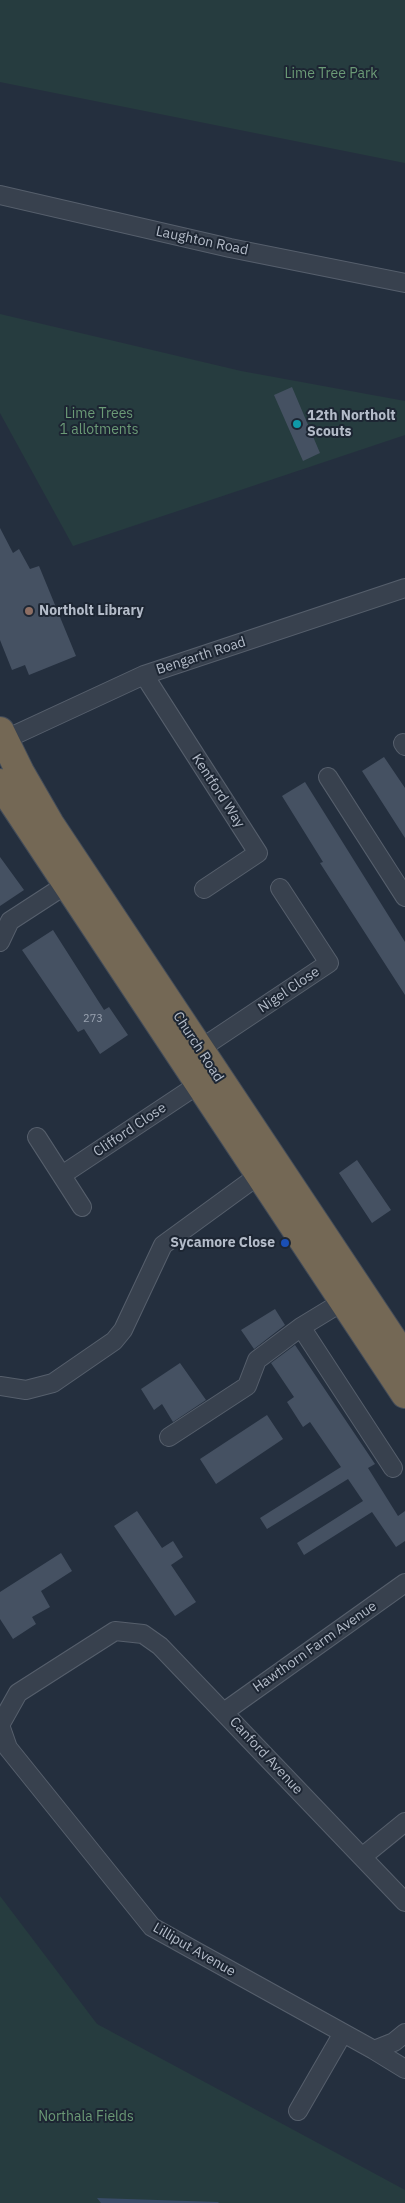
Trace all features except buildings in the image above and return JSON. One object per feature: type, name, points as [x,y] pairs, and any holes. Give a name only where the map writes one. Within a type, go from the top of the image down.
[{"type":"highway","name":"Church Road","points":[[2,736],[50,824],[405,1358]]},
{"type":"highway","name":"Church Road","points":[[0,783],[342,1302],[405,1394]]},
{"type":"street","name":"Laughton Road","points":[[0,196],[230,248],[405,283]]},
{"type":"street","name":"Bengarth Road","points":[[2,736],[144,675],[405,588]]},
{"type":"street","name":"Kentford Way","points":[[144,675],[258,853],[204,889]]},
{"type":"street","points":[[328,777],[398,873],[405,897]]},
{"type":"street","points":[[0,942],[10,921],[67,884]]},
{"type":"street","name":"Nigel Close","points":[[200,1049],[329,963],[280,888]]},
{"type":"street","name":"Clifford Close","points":[[62,1175],[199,1084]]},
{"type":"street","points":[[37,1136],[82,1207]]},
{"type":"street","points":[[0,1386],[26,1390],[53,1383],[114,1341],[122,1330],[162,1245],[259,1175]]},
{"type":"street","points":[[169,1437],[247,1386],[257,1360],[301,1327],[342,1302]]},
{"type":"street","points":[[301,1327],[393,1468]]},
{"type":"street","name":"Hawthorn Farm Avenue","points":[[224,1712],[405,1583]]},
{"type":"street","name":"Canford Avenue","points":[[115,1631],[143,1634],[160,1646],[405,1902]]},
{"type":"street","name":"Lilliput Avenue","points":[[115,1631],[18,1693],[0,1725],[8,1748],[152,1927],[405,2069]]},
{"type":"street","points":[[362,1857],[405,1822]]},
{"type":"street","points":[[298,2111],[343,2033]]},
{"type":"street","points":[[374,2050],[394,2042],[405,2033]]},
{"type":"green space","name":"Lime Tree Park","points":[[0,0],[405,0],[405,163],[0,82]]},
{"type":"green space","name":"Lime Trees 1 allotments","points":[[0,314],[241,371],[405,401],[405,435],[73,546],[0,413]]},
{"type":"green space","name":"Northala Fields","points":[[0,1896],[97,2024],[405,2190],[405,2203],[0,2203]]},
{"type":"water","points":[[97,2198],[218,2202],[219,2203],[101,2203]]},
{"type":"place","name":"12th Northolt Scouts","points":[[297,424]]},
{"type":"place","name":"Northolt Library","points":[[29,611]]},
{"type":"place","name":"Sycamore Close","points":[[285,1243]]}]
